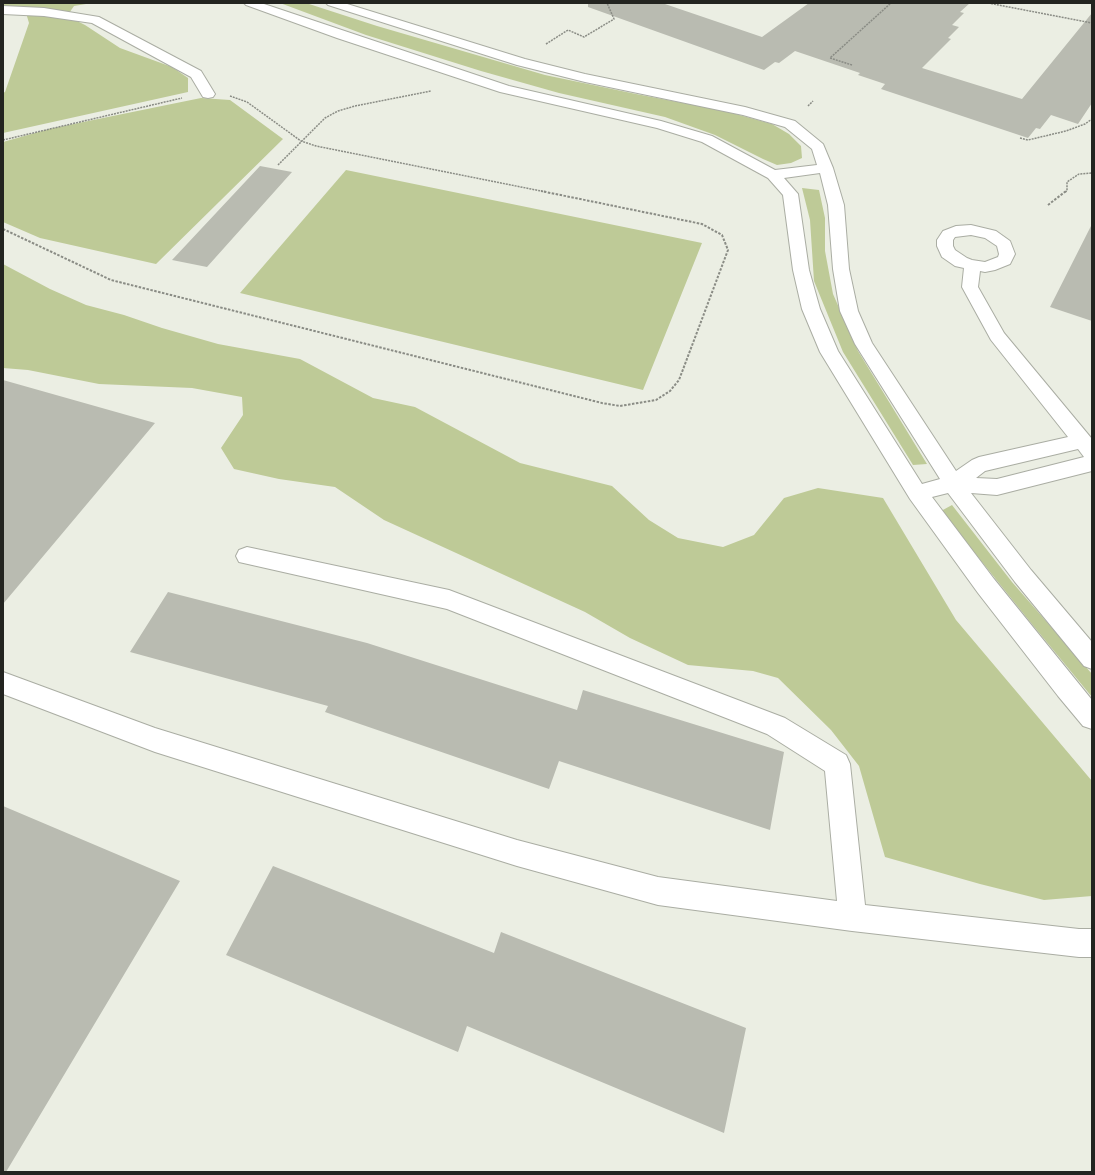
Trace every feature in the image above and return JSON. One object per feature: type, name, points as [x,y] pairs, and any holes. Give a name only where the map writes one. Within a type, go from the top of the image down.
[{"type":"lane","points":[[250,3],[348,38],[505,89],[662,125],[707,139],[773,175],[790,194],[801,270],[811,309],[830,352],[917,493],[986,586],[1066,688],[1092,718]]},
{"type":"lane","points":[[332,3],[521,62],[584,78],[745,111],[790,124],[818,147],[826,168],[836,205],[841,269],[849,311],[864,344],[953,484],[1023,576],[1092,659]]},
{"type":"lane","points":[[3,10],[44,12],[95,20],[196,74],[208,94]]},
{"type":"lane","points":[[437,36],[490,40]]},
{"type":"lane","points":[[549,56],[574,69],[584,78]]},
{"type":"lane","points":[[773,175],[826,168]]},
{"type":"lane","points":[[953,484],[979,465],[1087,447],[997,336],[970,286],[972,265]]},
{"type":"lane","points":[[917,493],[953,484],[997,487],[1092,463]]},
{"type":"lane","points":[[247,556],[449,600],[776,726],[837,764],[852,917]]},
{"type":"lane","points":[[3,683],[155,740],[517,853],[658,891],[852,917],[1079,943],[1092,943]]},
{"type":"path","points":[[548,42],[568,30],[584,37],[614,19],[607,3]]},
{"type":"path","points":[[852,65],[830,58],[891,3]]},
{"type":"path","points":[[988,3],[1092,23]]},
{"type":"path","points":[[278,165],[301,140],[325,118],[338,111],[362,104],[435,90]]},
{"type":"path","points":[[3,140],[192,96],[208,94],[230,96],[247,102],[301,140],[316,146],[702,224],[722,234],[728,250],[679,380],[670,391],[656,400],[620,406],[602,403],[111,280],[3,230]]},
{"type":"path","points":[[1020,138],[1028,140],[1066,131],[1092,119]]},
{"type":"path","points":[[1048,205],[1067,191],[1068,182],[1079,174],[1092,173]]},
{"type":"green space","points":[[3,3],[92,3],[74,6],[67,16],[85,25],[120,48],[172,67],[188,78],[188,92],[3,133],[3,93],[5,92],[29,23],[26,13],[3,12]]},
{"type":"green space","points":[[280,3],[306,3],[377,26],[545,75],[725,111],[772,124],[789,134],[801,146],[802,158],[791,163],[777,165],[715,135],[665,117],[559,93],[481,71],[366,35]]},
{"type":"green space","points":[[201,98],[230,100],[283,139],[156,264],[40,238],[3,222],[3,142],[49,129]]},
{"type":"green space","points":[[346,170],[702,243],[643,390],[240,293]]},
{"type":"green space","points":[[802,188],[819,190],[825,218],[825,251],[833,294],[858,351],[927,464],[913,465],[843,352],[814,281],[810,220]]},
{"type":"green space","points":[[3,264],[50,289],[86,305],[218,344],[300,359],[373,398],[415,407],[520,463],[612,486],[649,520],[678,538],[723,547],[754,535],[784,498],[818,488],[883,498],[956,620],[1092,781],[1092,896],[1044,900],[980,884],[885,857],[859,766],[831,730],[778,678],[753,671],[688,665],[630,638],[585,612],[384,520],[335,487],[279,479],[234,469],[221,448],[243,415],[242,397],[192,388],[99,384],[28,370],[3,368]]},
{"type":"green space","points":[[952,505],[1012,582],[1092,674],[1092,697],[941,511]]},
{"type":"building","points":[[588,3],[662,3],[762,37],[809,3],[970,3],[960,12],[964,13],[952,25],[959,27],[948,38],[951,39],[922,68],[1022,99],[1092,13],[1092,103],[1078,124],[1051,115],[1040,129],[1036,128],[1028,138],[881,89],[885,84],[858,75],[860,73],[795,51],[779,63],[775,62],[764,70],[588,7]]},
{"type":"building","points":[[260,166],[292,172],[207,267],[172,260]]},
{"type":"building","points":[[1092,224],[1092,321],[1050,307]]},
{"type":"building","points":[[3,380],[155,423],[3,604]]},
{"type":"building","points":[[168,592],[367,643],[577,710],[583,690],[784,752],[770,830],[559,761],[549,789],[325,712],[328,706],[130,652]]},
{"type":"building","points":[[3,806],[180,881],[6,1172],[3,1172]]},
{"type":"building","points":[[273,866],[494,953],[501,932],[746,1028],[724,1133],[467,1026],[458,1052],[226,955]]}]
